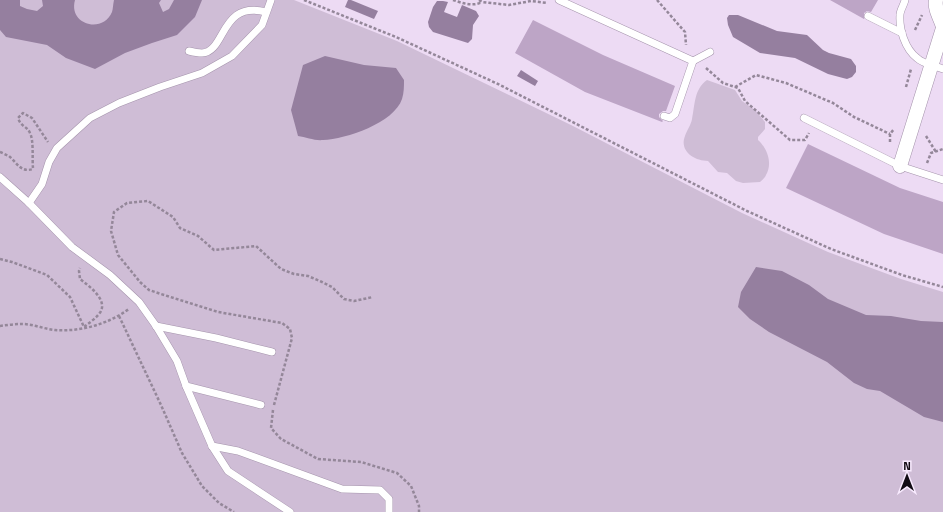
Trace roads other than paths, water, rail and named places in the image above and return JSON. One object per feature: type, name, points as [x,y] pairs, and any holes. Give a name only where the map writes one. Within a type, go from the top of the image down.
[{"type":"street","points":[[900,166],[937,67],[943,27],[937,11],[935,3],[936,0]]},
{"type":"lane","points":[[29,203],[43,180],[49,162],[57,148],[90,118],[119,103],[202,73],[232,56],[262,25],[271,0]]},
{"type":"lane","points":[[559,0],[693,61]]},
{"type":"lane","points":[[905,0],[900,14],[900,27],[905,41],[911,52],[918,59],[937,67]]},
{"type":"lane","points":[[189,50],[202,53],[210,50],[230,21],[241,12],[250,9],[266,12]]},
{"type":"lane","points":[[868,16],[902,33]]},
{"type":"lane","points":[[664,116],[670,118],[675,114],[693,61],[710,52]]},
{"type":"lane","points":[[804,118],[900,166],[943,180]]},
{"type":"lane","points":[[0,177],[29,203],[72,247],[110,275],[139,302],[156,326],[177,361],[212,446],[228,471],[290,512]]},
{"type":"lane","points":[[156,326],[216,338],[272,352]]},
{"type":"lane","points":[[186,386],[260,405]]},
{"type":"lane","points":[[212,446],[238,451],[342,489],[380,490],[389,498],[389,512]]}]
